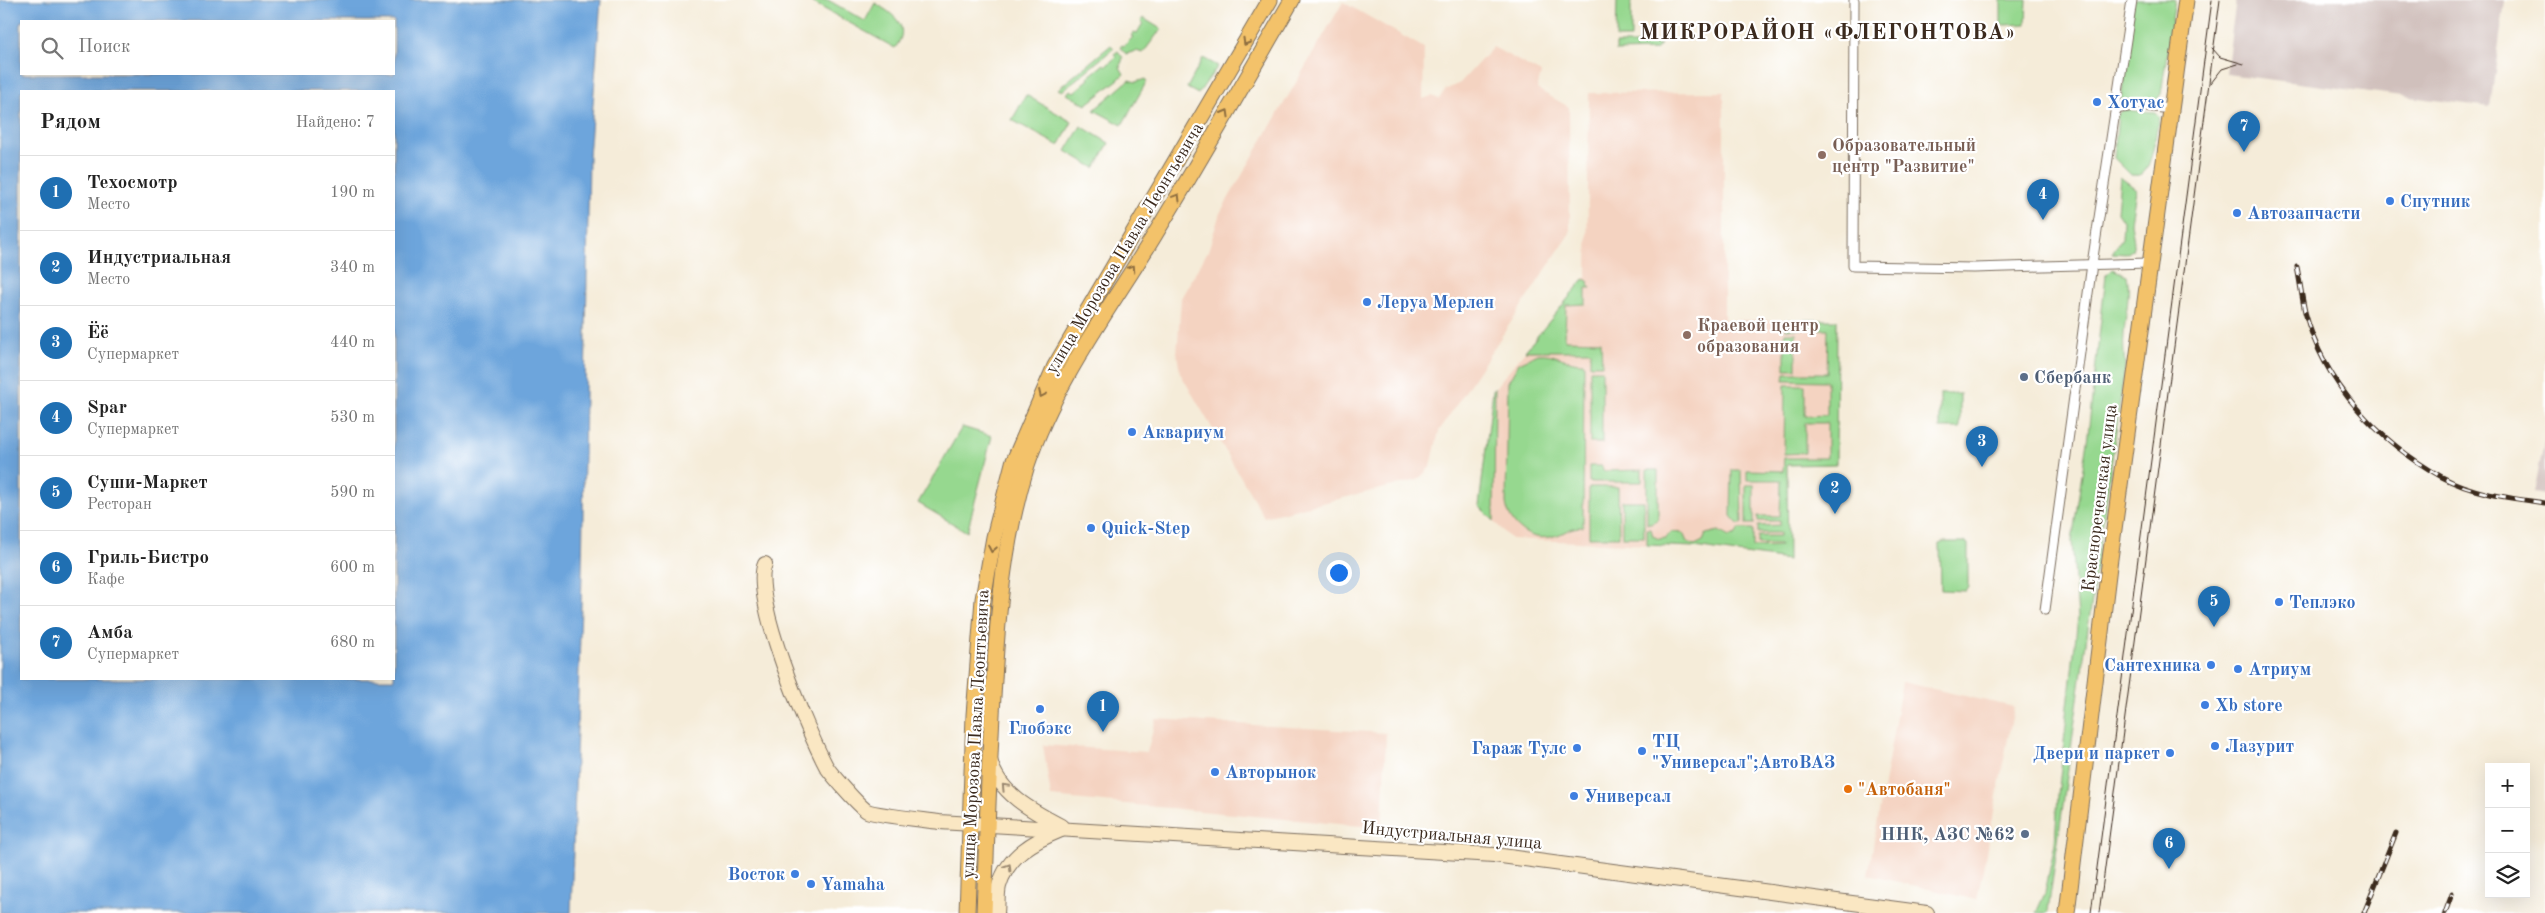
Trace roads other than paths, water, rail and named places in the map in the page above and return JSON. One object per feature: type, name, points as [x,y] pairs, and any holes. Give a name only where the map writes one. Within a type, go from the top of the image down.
[{"type":"main road","name":"улица Морозова Павла Леонтьевича","points":[[967,913],[974,715],[983,598],[994,537],[1013,463],[1055,366],[1270,0]]},
{"type":"main road","name":"улица Морозова Павла Леонтьевича","points":[[984,913],[986,824],[998,613],[1008,546],[1027,465],[1043,426],[1075,361],[1117,291],[1153,238],[1292,0]]},
{"type":"main road","name":"Краснореченская улица","points":[[2067,913],[2148,263],[2186,0]]},
{"type":"main road","name":"Индустриальная улица","points":[[765,564],[762,582],[769,624],[810,729],[827,767],[867,811],[939,822],[1066,828],[1494,855],[1927,913]]},
{"type":"main road","points":[[991,723],[989,761],[1000,782],[1028,807],[1066,828]]},
{"type":"main road","points":[[996,913],[999,887],[1005,870],[1013,858],[1040,838],[1066,828]]},
{"type":"street","points":[[1854,0],[1853,266],[1974,268],[2148,263]]},
{"type":"street","points":[[2045,610],[2092,264],[2132,0]]},
{"type":"street","points":[[2116,109],[2137,105],[2171,109]]},
{"type":"water","points":[[0,0],[601,0],[589,157],[582,576],[571,913],[0,913]]},
{"type":"tram line","points":[[2091,913],[2212,0]]},
{"type":"tram line","points":[[2099,913],[2220,0]]},
{"type":"tram line","points":[[2212,48],[2220,57],[2244,64]]},
{"type":"tram line","points":[[2211,83],[2222,69],[2238,64]]},
{"type":"railway","points":[[2297,267],[2305,312],[2314,338],[2326,363],[2340,387],[2376,428],[2419,463],[2454,483],[2492,494],[2545,503]]},
{"type":"railway","points":[[2364,913],[2396,833]]},
{"type":"railway","points":[[2445,913],[2452,894]]},
{"type":"place","name":"Хотуас","points":[[2097,102]]},
{"type":"place","name":"Амба","points":[[2244,152]]},
{"type":"place","name":"Образовательный центр \"Развитие\"","points":[[1822,155]]},
{"type":"place","name":"Спутник","points":[[2390,201]]},
{"type":"place","name":"Автозапчасти","points":[[2237,213]]},
{"type":"place","name":"Spar","points":[[2043,220]]},
{"type":"place","name":"Леруа Мерлен","points":[[1367,302]]},
{"type":"place","name":"Краевой центр образования","points":[[1687,335]]},
{"type":"place","name":"Сбербанк","points":[[2024,377]]},
{"type":"place","name":"Аквариум","points":[[1132,432]]},
{"type":"place","name":"Ёё","points":[[1982,467]]},
{"type":"place","name":"Индустриальная","points":[[1835,514]]},
{"type":"place","name":"Quick-Step","points":[[1091,528]]},
{"type":"place","name":"Теплэко","points":[[2279,602]]},
{"type":"place","name":"Суши-Маркет","points":[[2214,627]]},
{"type":"place","name":"Сантехника","points":[[2211,665]]},
{"type":"place","name":"Атриум","points":[[2238,669]]},
{"type":"place","name":"Xb store","points":[[2205,705]]},
{"type":"place","name":"Глобэкс","points":[[1040,709]]},
{"type":"place","name":"Техосмотр","points":[[1103,732]]},
{"type":"place","name":"Лазурит","points":[[2215,746]]},
{"type":"place","name":"Гараж Тулс","points":[[1577,748]]},
{"type":"place","name":"ТЦ \"Универсал\";АвтоВАЗ","points":[[1642,751]]},
{"type":"place","name":"Двери и паркет","points":[[2170,753]]},
{"type":"place","name":"Авторынок","points":[[1215,772]]},
{"type":"place","name":"\"Автобаня\"","points":[[1848,789]]},
{"type":"place","name":"Универсал","points":[[1574,796]]},
{"type":"place","name":"ННК, АЗС №62","points":[[2025,834]]},
{"type":"place","name":"Гриль-Бистро","points":[[2169,869]]},
{"type":"place","name":"Восток","points":[[795,874]]},
{"type":"place","name":"Yamaha","points":[[811,884]]},
{"type":"district","name":"МИКРОРАЙОН «ФЛЕГОНТОВА»","points":[[1828,31]]}]
